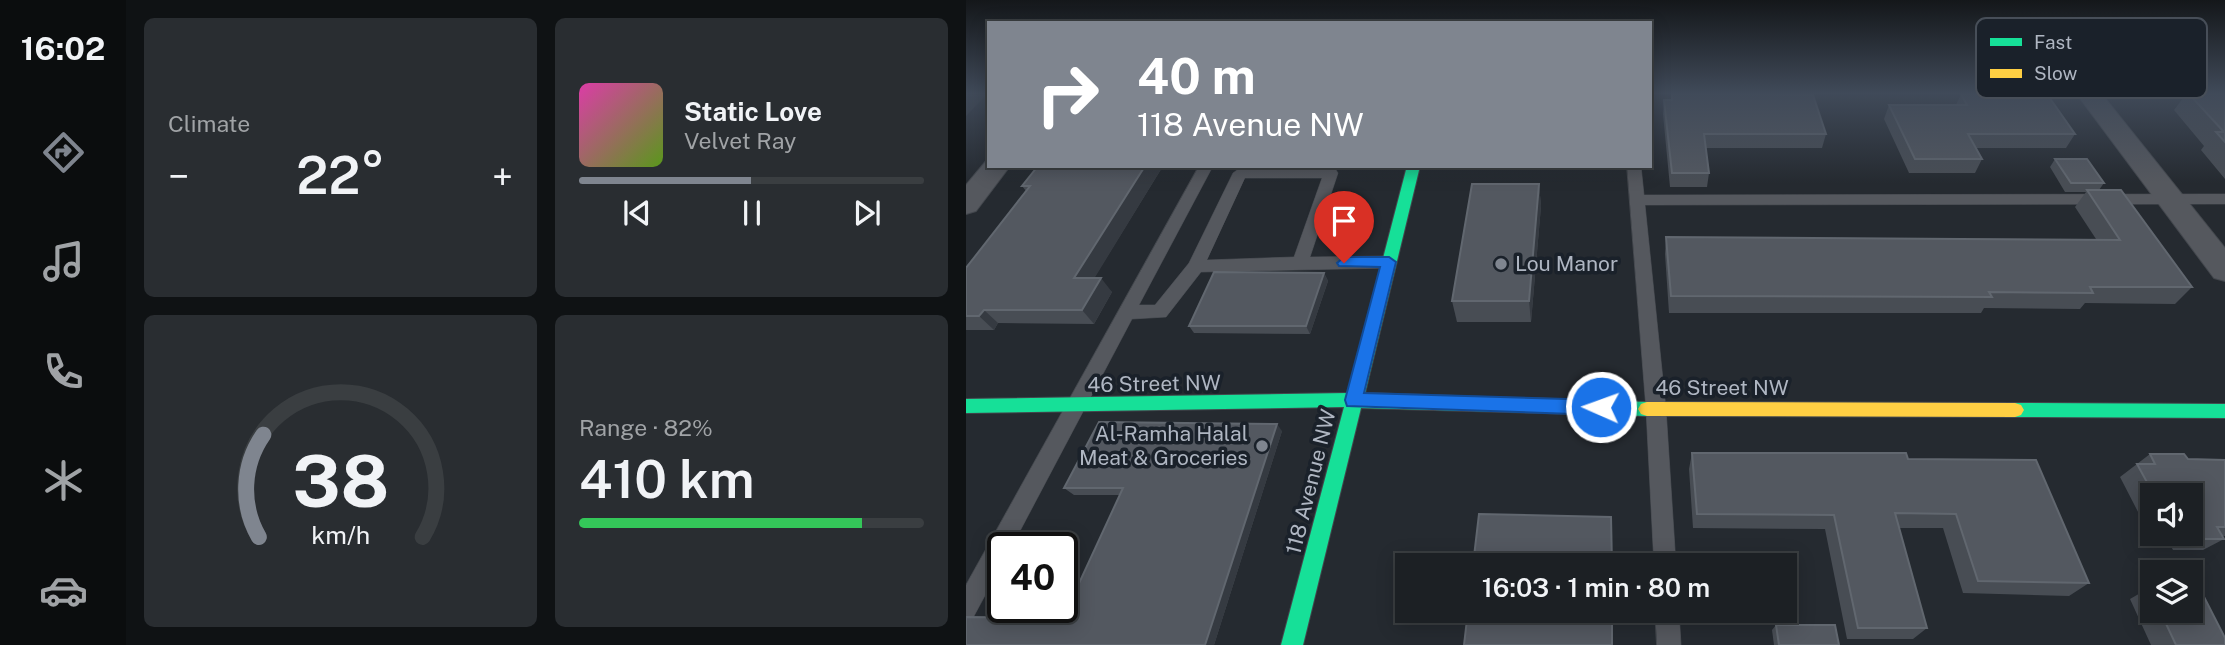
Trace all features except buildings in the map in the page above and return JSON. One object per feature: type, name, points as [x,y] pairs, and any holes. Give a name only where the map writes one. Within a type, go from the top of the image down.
[{"type":"street","points":[[2111,123],[2225,270]]},
{"type":"street","points":[[966,204],[995,168]]},
{"type":"street","name":"118 Avenue NW","points":[[1292,645],[1413,168]]},
{"type":"street","name":"46 Street NW","points":[[966,406],[1076,407],[1353,400],[1656,409],[2225,411]]},
{"type":"lane","points":[[966,608],[1205,168]]},
{"type":"lane","points":[[1634,168],[1656,409],[1664,553]]},
{"type":"lane","points":[[1128,312],[1160,312],[1196,266],[1240,170],[1334,170],[1300,263]]},
{"type":"lane","points":[[1637,200],[2225,198]]},
{"type":"lane","points":[[1196,266],[1389,262]]},
{"type":"lane","points":[[1668,623],[1669,645]]},
{"type":"traffic: fast","points":[[1292,645],[1413,168]]},
{"type":"traffic: fast","points":[[966,406],[1353,400],[1647,409]]},
{"type":"traffic: fast","points":[[2015,410],[2225,411]]},
{"type":"traffic: slow","points":[[1647,409],[2015,410]]},
{"type":"place","name":"Lou Manor","points":[[1501,264]]},
{"type":"place","name":"Al-Ramha Halal Meat & Groceries","points":[[1262,446]]},
{"type":"route","points":[[1344,263],[1389,262],[1353,400],[1601,407]]}]
